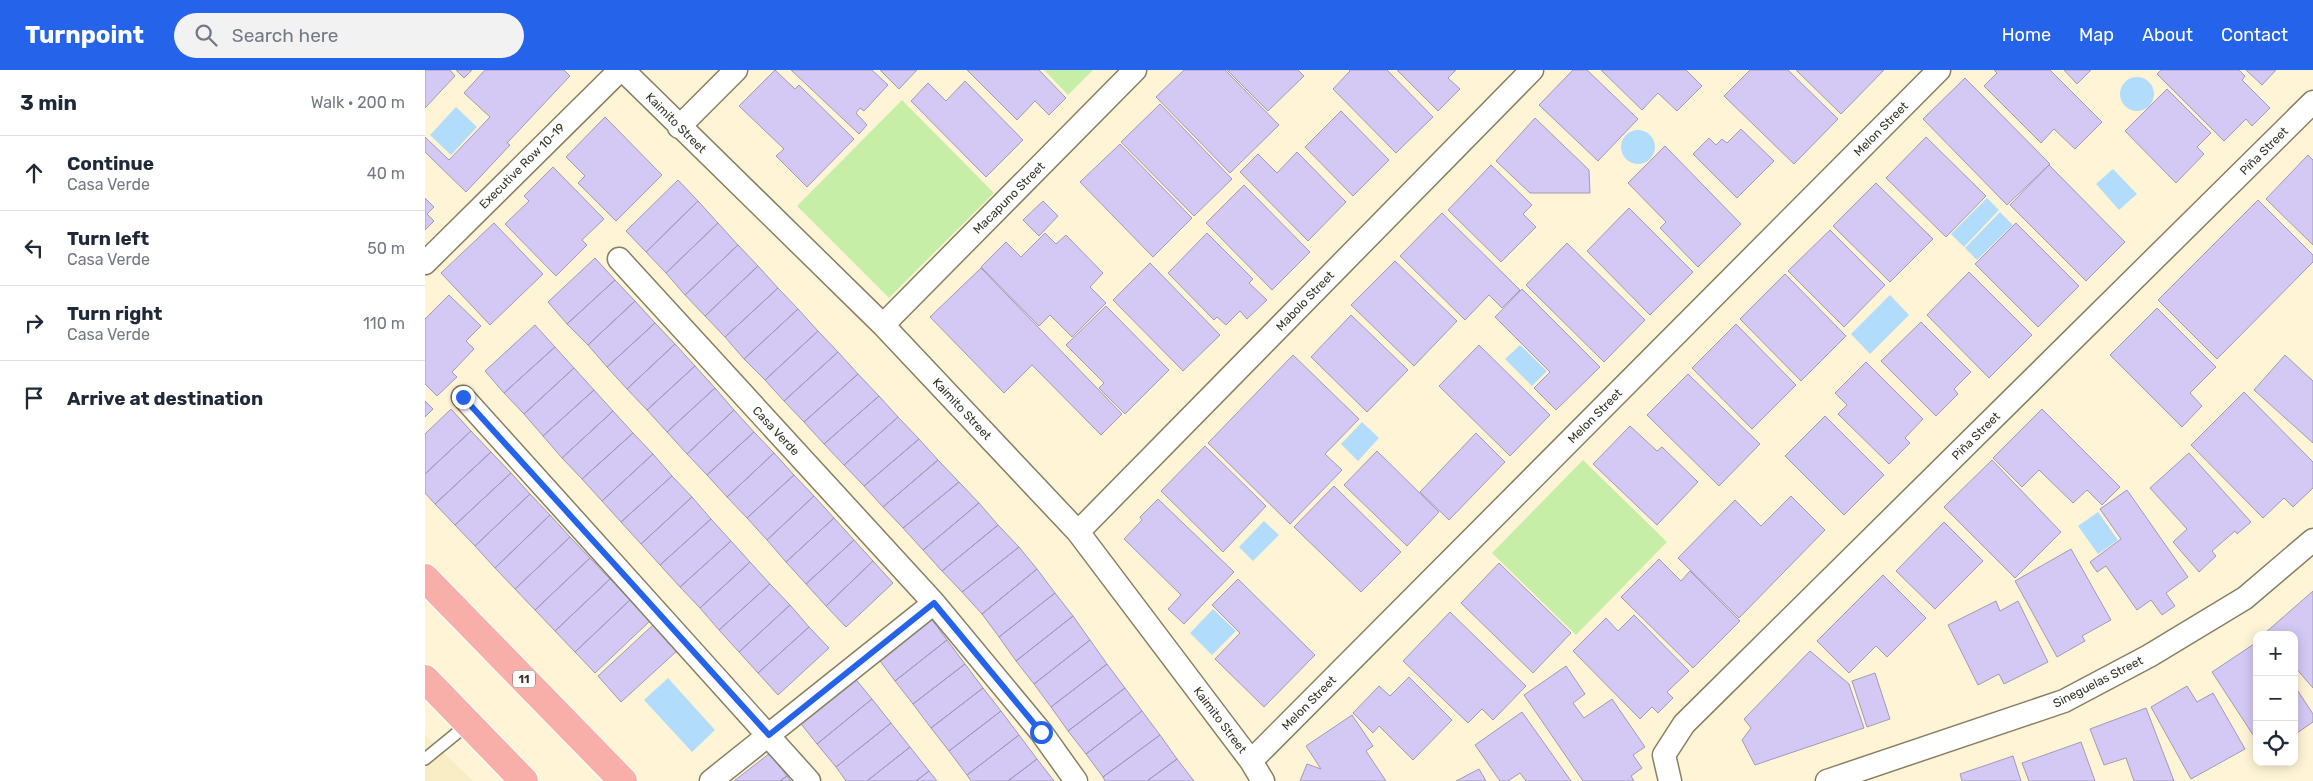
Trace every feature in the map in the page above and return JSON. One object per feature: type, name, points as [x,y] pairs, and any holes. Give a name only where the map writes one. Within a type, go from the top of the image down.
[{"type":"main road","name":"11","points":[[425,578],[623,781]]},
{"type":"main road","points":[[425,679],[524,781]]},
{"type":"street","name":"Kaimito Street","points":[[622,70],[883,325],[1078,532],[1251,761],[1263,781]]},
{"type":"street","name":"Executive Row 10-19","points":[[425,263],[622,70]]},
{"type":"street","points":[[679,127],[736,70]]},
{"type":"street","name":"Macapuno Street","points":[[883,325],[1135,70]]},
{"type":"street","name":"Mabolo Street","points":[[1078,532],[1532,70]]},
{"type":"street","name":"Melon Street","points":[[1251,761],[1939,70]]},
{"type":"street","name":"Piña Street","points":[[1671,781],[1664,755],[1684,724],[2313,102]]},
{"type":"street","name":"Casa Verde","points":[[619,259],[934,603],[1041,732],[1076,781]]},
{"type":"street","points":[[463,397],[809,781]]},
{"type":"street","name":"Sineguelas Street","points":[[1827,781],[2064,702],[2149,656],[2245,598],[2313,540]]},
{"type":"street","points":[[711,781],[934,603]]},
{"type":"lane","points":[[425,759],[469,723]]},
{"type":"shaded area","points":[[425,735],[473,781],[425,781]]},
{"type":"green space","points":[[1044,70],[1093,70],[1068,95]]},
{"type":"green space","points":[[902,100],[994,193],[889,298],[797,206]]},
{"type":"green space","points":[[1583,460],[1667,542],[1576,635],[1492,553]]},
{"type":"water","points":[[2137,77],[2144,78],[2149,82],[2153,87],[2153,101],[2149,106],[2144,110],[2137,111],[2130,110],[2125,106],[2121,101],[2120,94],[2121,87],[2125,82],[2130,78]]},
{"type":"water","points":[[456,107],[477,127],[451,155],[430,135]]},
{"type":"water","points":[[1638,130],[1645,131],[1650,135],[1654,140],[1654,154],[1650,159],[1645,163],[1638,164],[1631,163],[1626,159],[1622,154],[1621,147],[1622,140],[1626,135],[1631,131]]},
{"type":"water","points":[[2113,169],[2137,194],[2119,210],[2096,184]]},
{"type":"water","points":[[1987,198],[1999,210],[1964,247],[1951,234]]},
{"type":"water","points":[[2000,212],[2013,225],[1977,260],[1965,248]]},
{"type":"water","points":[[1890,295],[1909,315],[1870,354],[1851,334]]},
{"type":"water","points":[[1520,345],[1547,371],[1532,386],[1505,359]]},
{"type":"water","points":[[1362,422],[1379,438],[1358,461],[1341,444]]},
{"type":"water","points":[[2098,512],[2118,540],[2098,554],[2078,526]]},
{"type":"water","points":[[1264,521],[1279,535],[1253,561],[1239,547]]},
{"type":"water","points":[[1213,609],[1236,631],[1212,655],[1190,633]]},
{"type":"water","points":[[668,678],[715,730],[692,752],[644,700]]},
{"type":"building","points":[[425,70],[450,70],[455,76],[425,108]]},
{"type":"building","points":[[456,70],[472,70],[464,78]]},
{"type":"building","points":[[485,70],[564,70],[570,76],[507,143],[510,145],[466,192],[425,152],[425,137],[449,160],[490,117],[464,93]]},
{"type":"building","points":[[775,70],[795,89],[799,85],[854,139],[807,187],[776,156],[784,149],[739,106]]},
{"type":"building","points":[[791,70],[872,70],[888,85],[864,111],[860,108],[856,113],[867,125],[859,134]]},
{"type":"building","points":[[880,70],[917,70],[899,89]]},
{"type":"building","points":[[967,70],[1039,70],[1066,98],[1049,115],[1035,101],[1017,120]]},
{"type":"building","points":[[1184,70],[1225,70],[1279,125],[1230,173],[1156,97]]},
{"type":"building","points":[[1227,70],[1298,70],[1304,76],[1268,111]]},
{"type":"building","points":[[1349,70],[1387,70],[1433,117],[1396,153],[1333,89]]},
{"type":"building","points":[[1397,70],[1456,70],[1448,78],[1460,89],[1438,111]]},
{"type":"building","points":[[1573,70],[1587,70],[1638,119],[1598,161],[1539,105]]},
{"type":"building","points":[[1601,70],[1686,70],[1702,86],[1677,111],[1658,93],[1642,110]]},
{"type":"building","points":[[1750,70],[1788,70],[1838,119],[1794,164],[1724,96]]},
{"type":"building","points":[[1796,70],[1884,70],[1841,114]]},
{"type":"building","points":[[1994,70],[2050,70],[2102,122],[2075,149],[2054,129],[2041,143],[1984,86],[1997,73]]},
{"type":"building","points":[[2064,70],[2091,70],[2077,84]]},
{"type":"building","points":[[2161,70],[2239,70],[2245,76],[2242,80],[2270,108],[2252,126],[2246,119],[2224,141],[2157,74]]},
{"type":"building","points":[[2246,70],[2276,70],[2262,85]]},
{"type":"building","points":[[1965,78],[2050,164],[2007,205],[1923,119]]},
{"type":"building","points":[[965,81],[1023,140],[986,177],[911,101],[928,83],[946,101]]},
{"type":"building","points":[[2167,89],[2211,133],[2197,147],[2204,154],[2176,183],[2125,131]]},
{"type":"building","points":[[1160,104],[1232,179],[1194,216],[1121,142]]},
{"type":"building","points":[[1341,111],[1389,160],[1353,196],[1305,147]]},
{"type":"building","points":[[605,117],[662,175],[616,221],[578,183],[585,176],[566,157]]},
{"type":"building","points":[[1535,118],[1589,170],[1590,193],[1530,193],[1496,161]]},
{"type":"building","points":[[1741,129],[1774,161],[1737,198],[1693,154],[1709,138],[1716,145],[1722,139],[1727,143]]},
{"type":"building","points":[[1926,137],[1986,196],[1946,237],[1886,178]]},
{"type":"building","points":[[1120,144],[1192,218],[1153,257],[1080,182]]},
{"type":"building","points":[[1665,146],[1741,224],[1698,267],[1660,228],[1666,222],[1628,183]]},
{"type":"building","points":[[1297,152],[1346,202],[1308,241],[1240,172],[1258,154],[1277,173]]},
{"type":"building","points":[[2308,155],[2313,160],[2313,245],[2266,199]]},
{"type":"building","points":[[1491,165],[1532,205],[1523,214],[1536,227],[1501,262],[1448,210]]},
{"type":"building","points":[[2049,165],[2125,242],[2086,281],[2010,205]]},
{"type":"building","points":[[553,167],[604,219],[582,240],[587,245],[556,276],[505,224],[529,201],[524,196]]},
{"type":"building","points":[[678,180],[698,201],[646,252],[626,231]]},
{"type":"building","points":[[1876,183],[1933,239],[1890,282],[1833,226]]},
{"type":"building","points":[[1244,185],[1310,252],[1272,290],[1206,223]]},
{"type":"building","points":[[425,198],[434,207],[427,214],[434,221],[425,230]]},
{"type":"building","points":[[2258,200],[2313,255],[2313,262],[2217,359],[2158,300]]},
{"type":"building","points":[[698,201],[718,223],[666,273],[646,252]]},
{"type":"building","points":[[1043,201],[1058,216],[1039,236],[1023,220]]},
{"type":"building","points":[[1629,208],[1693,272],[1650,315],[1587,251]]},
{"type":"building","points":[[1442,213],[1520,290],[1502,308],[1489,295],[1465,320],[1400,256]]},
{"type":"building","points":[[494,223],[543,274],[490,325],[441,273]]},
{"type":"building","points":[[718,223],[738,245],[685,295],[666,273]]},
{"type":"building","points":[[2016,223],[2079,286],[2038,327],[1975,264]]},
{"type":"building","points":[[1830,230],[1885,285],[1844,327],[1788,271]]},
{"type":"building","points":[[1045,233],[1056,244],[1066,235],[1103,273],[1090,287],[1106,303],[1072,337],[1050,315],[1039,326],[981,267],[1006,242],[1021,257]]},
{"type":"building","points":[[1207,233],[1253,279],[1249,283],[1267,300],[1247,319],[1240,311],[1226,325],[1217,317],[1214,320],[1168,273]]},
{"type":"building","points":[[1567,243],[1645,320],[1604,362],[1526,285]]},
{"type":"building","points":[[738,245],[758,266],[705,316],[685,295]]},
{"type":"building","points":[[595,258],[615,280],[567,324],[548,302]]},
{"type":"building","points":[[1395,261],[1457,321],[1414,366],[1351,305]]},
{"type":"building","points":[[1150,263],[1220,335],[1183,371],[1113,300]]},
{"type":"building","points":[[758,266],[778,288],[725,337],[705,316]]},
{"type":"building","points":[[981,268],[1122,414],[1101,435],[1032,365],[1004,393],[930,317]]},
{"type":"building","points":[[1969,272],[2032,335],[1989,378],[1927,315]]},
{"type":"building","points":[[1785,274],[1846,336],[1801,381],[1740,319]]},
{"type":"building","points":[[615,280],[635,301],[588,345],[567,324]]},
{"type":"building","points":[[778,288],[798,309],[744,359],[725,337]]},
{"type":"building","points":[[1522,289],[1600,367],[1556,410],[1534,388],[1550,372],[1495,317]]},
{"type":"building","points":[[449,295],[481,326],[466,341],[474,349],[452,372],[457,377],[437,396],[425,384],[425,319]]},
{"type":"building","points":[[635,301],[655,323],[607,367],[588,345]]},
{"type":"building","points":[[1106,306],[1169,370],[1125,414],[1099,388],[1104,383],[1066,345]]},
{"type":"building","points":[[2157,308],[2216,367],[2190,393],[2202,406],[2182,427],[2110,355]]},
{"type":"building","points":[[798,309],[818,331],[765,380],[744,359]]},
{"type":"building","points":[[1351,315],[1408,370],[1367,412],[1311,357]]},
{"type":"building","points":[[1921,322],[1971,372],[1954,389],[1958,394],[1936,416],[1881,361]]},
{"type":"building","points":[[655,323],[675,344],[627,389],[607,367]]},
{"type":"building","points":[[1736,324],[1796,385],[1752,429],[1692,368]]},
{"type":"building","points":[[535,325],[555,347],[504,393],[485,371]]},
{"type":"building","points":[[818,331],[838,352],[784,401],[765,380]]},
{"type":"building","points":[[675,344],[695,366],[647,410],[627,389]]},
{"type":"building","points":[[1479,345],[1550,415],[1510,456],[1439,386]]},
{"type":"building","points":[[555,347],[574,368],[524,414],[504,393]]},
{"type":"building","points":[[838,352],[858,374],[804,422],[784,401]]},
{"type":"building","points":[[1293,355],[1359,419],[1325,454],[1342,470],[1290,524],[1208,443]]},
{"type":"building","points":[[2285,355],[2313,381],[2313,443],[2254,390]]},
{"type":"building","points":[[1866,362],[1923,419],[1905,438],[1910,443],[1889,464],[1838,414],[1847,405],[1835,393]]},
{"type":"building","points":[[695,366],[715,388],[667,432],[647,410]]},
{"type":"building","points":[[574,368],[594,390],[543,436],[524,414]]},
{"type":"building","points":[[858,374],[879,396],[824,444],[804,422]]},
{"type":"building","points":[[1688,374],[1760,444],[1719,486],[1647,415]]},
{"type":"building","points":[[715,388],[734,410],[687,454],[667,432]]},
{"type":"building","points":[[594,390],[613,411],[562,458],[543,436]]},
{"type":"building","points":[[2244,392],[2313,462],[2313,488],[2293,507],[2284,498],[2263,518],[2191,445]]},
{"type":"building","points":[[879,396],[898,417],[844,465],[824,444]]},
{"type":"building","points":[[425,401],[433,409],[425,417]]},
{"type":"building","points":[[451,409],[471,431],[425,474],[425,434]]},
{"type":"building","points":[[2042,409],[2120,487],[2102,505],[2087,490],[2073,503],[2039,470],[2022,487],[1993,458]]},
{"type":"building","points":[[734,410],[754,432],[707,475],[687,454]]},
{"type":"building","points":[[613,411],[633,433],[582,479],[562,458]]},
{"type":"building","points":[[1825,416],[1884,475],[1844,515],[1785,456]]},
{"type":"building","points":[[898,417],[919,439],[864,486],[844,465]]},
{"type":"building","points":[[1630,426],[1657,451],[1662,447],[1698,482],[1657,525],[1593,464]]},
{"type":"building","points":[[471,431],[491,452],[435,504],[425,493],[425,474]]},
{"type":"building","points":[[754,432],[774,453],[727,497],[707,475]]},
{"type":"building","points":[[633,433],[653,454],[602,501],[582,479]]},
{"type":"building","points":[[1476,433],[1505,462],[1449,520],[1420,492]]},
{"type":"building","points":[[919,439],[938,460],[883,507],[864,486]]},
{"type":"building","points":[[1205,446],[1266,506],[1223,552],[1161,491]]},
{"type":"building","points":[[1377,451],[1439,512],[1407,546],[1344,485]]},
{"type":"building","points":[[491,452],[511,473],[455,525],[435,504]]},
{"type":"building","points":[[774,453],[794,475],[747,518],[727,497]]},
{"type":"building","points":[[2189,453],[2251,522],[2237,534],[2235,531],[2212,551],[2216,556],[2199,572],[2173,542],[2187,529],[2150,488]]},
{"type":"building","points":[[653,454],[672,476],[621,522],[602,501]]},
{"type":"building","points":[[938,460],[959,482],[903,528],[883,507]]},
{"type":"building","points":[[1992,460],[2061,532],[2015,578],[1944,507]]},
{"type":"building","points":[[511,473],[530,494],[475,546],[455,525]]},
{"type":"building","points":[[794,475],[814,496],[767,540],[747,518]]},
{"type":"building","points":[[672,476],[692,497],[641,544],[621,522]]},
{"type":"building","points":[[959,482],[979,503],[923,550],[903,528]]},
{"type":"building","points":[[1334,486],[1401,552],[1361,592],[1294,527]]},
{"type":"building","points":[[2127,490],[2188,577],[2166,593],[2175,606],[2162,615],[2151,600],[2137,610],[2106,566],[2097,572],[2090,562],[2121,539],[2100,509]]},
{"type":"building","points":[[530,494],[550,515],[495,568],[475,546]]},
{"type":"building","points":[[814,496],[834,518],[786,562],[767,540]]},
{"type":"building","points":[[1791,496],[1825,530],[1739,618],[1678,558],[1735,500],[1761,526]]},
{"type":"building","points":[[692,497],[711,519],[660,565],[641,544]]},
{"type":"building","points":[[1158,499],[1234,572],[1184,624],[1168,609],[1181,595],[1124,539],[1142,520],[1140,517]]},
{"type":"building","points":[[979,503],[998,525],[942,571],[923,550]]},
{"type":"building","points":[[550,515],[570,537],[515,589],[495,568]]},
{"type":"building","points":[[834,518],[854,540],[806,584],[786,562]]},
{"type":"building","points":[[711,519],[731,541],[680,587],[660,565]]},
{"type":"building","points":[[1944,522],[1983,561],[1935,609],[1896,571]]},
{"type":"building","points":[[998,525],[1019,547],[962,592],[942,571]]},
{"type":"building","points":[[570,537],[590,558],[535,610],[515,589]]},
{"type":"building","points":[[854,540],[873,561],[826,606],[806,584]]},
{"type":"building","points":[[731,541],[750,562],[700,608],[680,587]]},
{"type":"building","points":[[1019,547],[1037,569],[982,614],[962,592]]},
{"type":"building","points":[[2071,549],[2111,620],[2082,636],[2085,641],[2057,657],[2015,581]]},
{"type":"building","points":[[590,558],[610,579],[555,631],[535,610]]},
{"type":"building","points":[[1659,559],[1681,581],[1690,571],[1740,621],[1693,668],[1621,597]]},
{"type":"building","points":[[873,561],[893,583],[846,627],[826,606]]},
{"type":"building","points":[[750,562],[770,584],[719,630],[700,608]]},
{"type":"building","points":[[1499,563],[1571,633],[1533,673],[1461,603]]},
{"type":"building","points":[[1037,569],[1055,593],[999,637],[982,614]]},
{"type":"building","points":[[1883,575],[1926,618],[1887,657],[1876,646],[1849,673],[1817,641]]},
{"type":"building","points":[[610,579],[630,600],[575,652],[555,631]]},
{"type":"building","points":[[1238,579],[1315,655],[1264,707],[1215,659],[1240,633],[1212,605]]},
{"type":"building","points":[[770,584],[790,605],[739,652],[719,630]]},
{"type":"building","points":[[2313,591],[2313,688],[2298,671],[2298,631],[2267,631]]},
{"type":"building","points":[[1055,593],[1073,616],[1016,661],[999,637]]},
{"type":"building","points":[[630,600],[650,621],[595,673],[575,652]]},
{"type":"building","points":[[1996,601],[2000,611],[2018,601],[2048,662],[2004,684],[1999,674],[1978,685],[1948,625]]},
{"type":"building","points":[[790,605],[809,627],[758,673],[739,652]]},
{"type":"building","points":[[1450,612],[1526,686],[1493,720],[1482,709],[1468,723],[1403,661]]},
{"type":"building","points":[[1634,615],[1689,671],[1667,692],[1673,698],[1658,713],[1652,707],[1640,719],[1573,651],[1606,618],[1618,631]]},
{"type":"building","points":[[1073,616],[1090,640],[1034,684],[1016,661]]},
{"type":"building","points":[[930,617],[947,640],[895,681],[877,657]]},
{"type":"building","points":[[654,624],[678,650],[621,702],[598,676]]},
{"type":"building","points":[[809,627],[829,648],[778,695],[758,673]]},
{"type":"building","points":[[947,640],[965,664],[913,704],[895,681]]},
{"type":"building","points":[[1090,640],[1107,664],[1051,707],[1034,684]]},
{"type":"building","points":[[2253,645],[2253,735],[2212,672]]},
{"type":"building","points":[[1810,651],[1849,684],[1864,728],[1755,765],[1742,740],[1751,728],[1744,719]]},
{"type":"building","points":[[965,664],[983,688],[931,728],[913,704]]},
{"type":"building","points":[[1107,664],[1125,688],[1068,731],[1051,707]]},
{"type":"building","points":[[1566,666],[1585,694],[1573,703],[1584,718],[1612,699],[1645,747],[1633,755],[1642,768],[1631,776],[1634,781],[1583,781],[1524,695]]},
{"type":"building","points":[[1875,673],[1890,719],[1867,727],[1852,681]]},
{"type":"building","points":[[853,676],[872,699],[817,744],[798,720]]},
{"type":"building","points":[[1409,677],[1452,720],[1413,760],[1379,726],[1373,733],[1353,713],[1379,686],[1390,696]]},
{"type":"building","points":[[2187,686],[2197,702],[2213,693],[2245,749],[2191,779],[2151,707]]},
{"type":"building","points":[[983,688],[1001,711],[949,751],[931,728]]},
{"type":"building","points":[[1125,688],[1142,711],[1086,754],[1068,731]]},
{"type":"building","points":[[2298,691],[2313,714],[2313,722],[2298,732]]},
{"type":"building","points":[[872,699],[891,723],[836,767],[817,744]]},
{"type":"building","points":[[2146,708],[2174,781],[2134,781],[2126,758],[2104,765],[2090,729]]},
{"type":"building","points":[[1001,711],[1019,735],[967,775],[949,751]]},
{"type":"building","points":[[1142,711],[1160,735],[1103,777],[1086,754]]},
{"type":"building","points":[[1522,712],[1571,781],[1526,781],[1520,773],[1508,781],[1500,781],[1475,745]]},
{"type":"building","points":[[1352,715],[1373,746],[1366,751],[1386,781],[1300,781],[1307,764],[1321,769],[1306,746]]},
{"type":"building","points":[[891,723],[910,747],[867,781],[846,781],[836,767]]},
{"type":"building","points":[[1019,735],[1037,759],[1008,781],[971,781],[967,775]]},
{"type":"building","points":[[1160,735],[1177,759],[1147,781],[1105,781],[1103,777]]},
{"type":"building","points":[[2081,742],[2095,781],[2029,781],[2022,763]]},
{"type":"building","points":[[910,747],[929,771],[916,781],[867,781]]},
{"type":"building","points":[[770,753],[787,776],[780,781],[734,781]]},
{"type":"building","points":[[2013,756],[2021,781],[1962,781],[1960,774]]},
{"type":"building","points":[[1037,759],[1054,781],[1008,781]]},
{"type":"building","points":[[1177,759],[1194,781],[1147,781]]},
{"type":"building","points":[[1479,769],[1486,781],[1456,781]]},
{"type":"building","points":[[929,771],[937,781],[916,781]]},
{"type":"building","points":[[787,776],[791,781],[780,781]]},
{"type":"route","points":[[463,397],[769,735],[934,603],[1041,732]]}]
